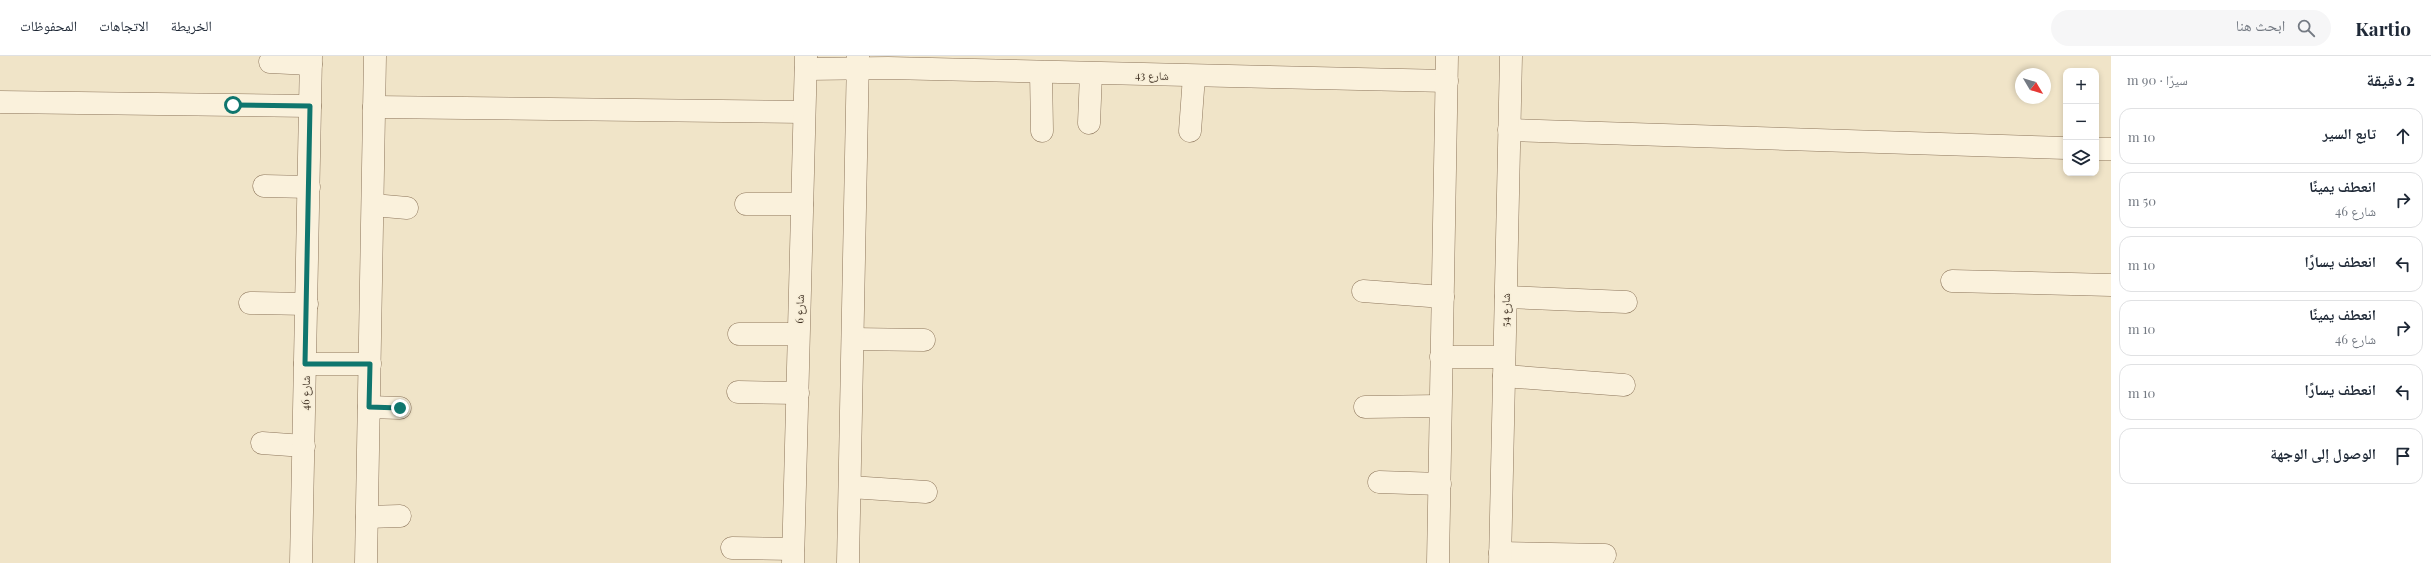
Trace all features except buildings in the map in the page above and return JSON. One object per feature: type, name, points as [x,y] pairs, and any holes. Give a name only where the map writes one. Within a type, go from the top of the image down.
[{"type":"lane","points":[[366,563],[375,56]]},
{"type":"lane","points":[[1438,563],[1447,56]]},
{"type":"lane","name":"شارع 54","points":[[1500,558],[1511,56]]},
{"type":"lane","points":[[270,62],[311,60]]},
{"type":"lane","name":"شارع 46","points":[[302,563],[311,60]]},
{"type":"lane","name":"شارع 43","points":[[806,62],[858,62],[1091,74],[1447,81]]},
{"type":"lane","name":"شارع 6","points":[[793,556],[806,62]]},
{"type":"lane","points":[[848,563],[858,62]]},
{"type":"lane","points":[[1041,72],[1042,131]]},
{"type":"lane","points":[[1089,123],[1091,74]]},
{"type":"lane","points":[[1190,131],[1194,76]]},
{"type":"lane","points":[[0,102],[310,106]]},
{"type":"lane","points":[[374,107],[804,112]]},
{"type":"lane","points":[[1509,130],[2063,148]]},
{"type":"lane","points":[[2099,148],[2111,149]]},
{"type":"lane","points":[[264,186],[308,187]]},
{"type":"lane","points":[[746,204],[802,204]]},
{"type":"lane","points":[[373,205],[407,208]]},
{"type":"lane","points":[[1952,281],[2111,285]]},
{"type":"lane","points":[[1364,291],[1443,297]]},
{"type":"lane","points":[[1506,297],[1626,302]]},
{"type":"lane","points":[[250,303],[307,304]]},
{"type":"lane","points":[[739,334],[798,334]]},
{"type":"lane","points":[[853,339],[924,340]]},
{"type":"lane","points":[[1441,357],[1624,385]]},
{"type":"lane","points":[[305,364],[370,364]]},
{"type":"lane","points":[[738,392],[798,393]]},
{"type":"lane","points":[[1366,407],[1440,406]]},
{"type":"lane","points":[[369,407],[400,408]]},
{"type":"lane","points":[[262,443],[304,446]]},
{"type":"lane","points":[[1379,482],[1440,484]]},
{"type":"lane","points":[[850,487],[926,492]]},
{"type":"lane","points":[[367,517],[400,516]]},
{"type":"lane","points":[[732,548],[793,556]]},
{"type":"lane","points":[[1500,558],[1605,555]]},
{"type":"route","points":[[233,105],[310,106],[305,364],[370,364],[369,407],[400,408]]}]
